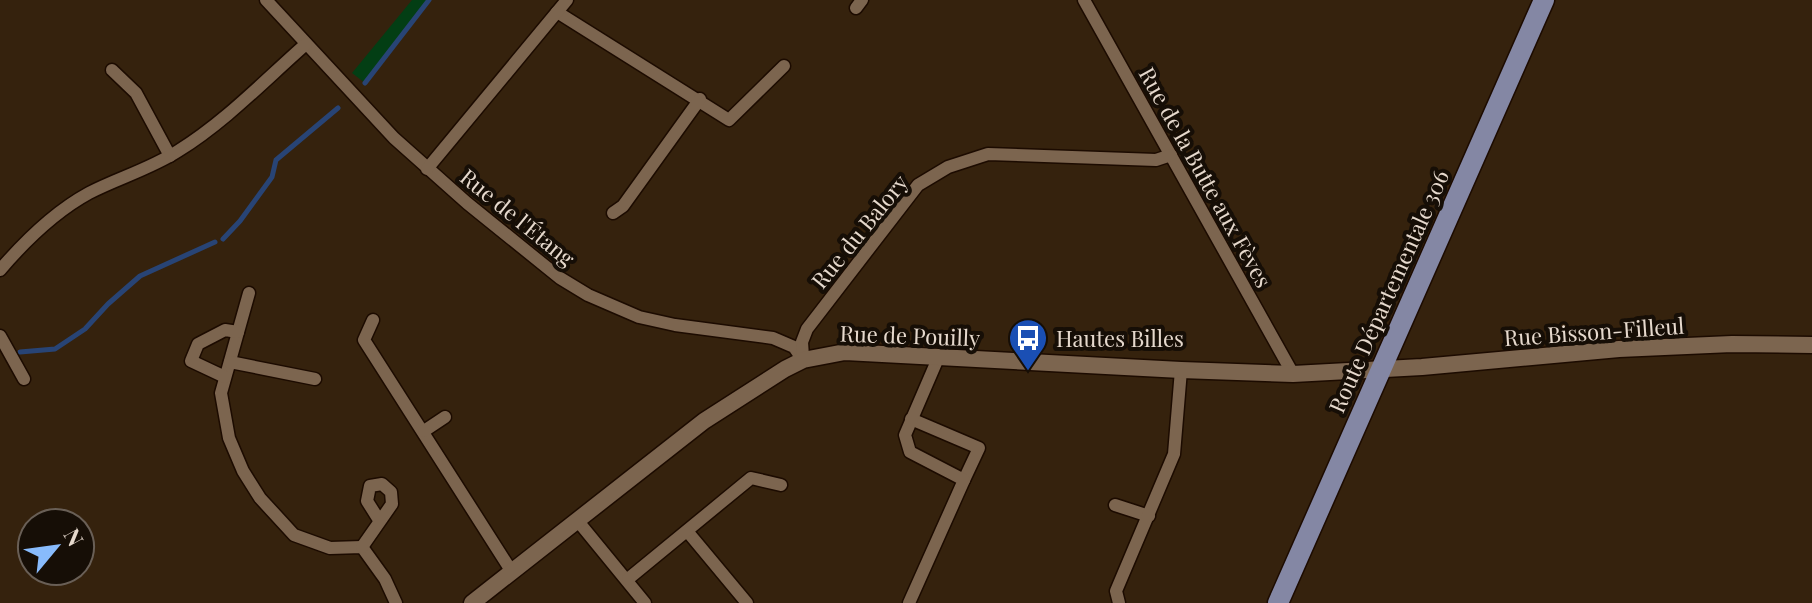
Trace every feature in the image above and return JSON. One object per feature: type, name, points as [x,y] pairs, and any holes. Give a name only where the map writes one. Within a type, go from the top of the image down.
[{"type":"main road","name":"Route Départementale 306","points":[[1278,603],[1544,0]]},
{"type":"street","points":[[427,169],[567,0]]},
{"type":"street","name":"Rue de la Butte aux Fèves","points":[[1084,0],[1293,374]]},
{"type":"street","name":"Rue de l'Étang","points":[[269,1],[362,106],[427,169],[529,254],[588,295],[639,317],[773,338],[794,347],[803,360]]},
{"type":"street","points":[[557,12],[729,120],[784,66]]},
{"type":"street","points":[[0,270],[78,199],[170,156],[217,122],[306,44]]},
{"type":"street","points":[[112,70],[136,93],[170,156]]},
{"type":"street","points":[[613,213],[623,206],[700,99]]},
{"type":"street","name":"Rue du Balory","points":[[803,360],[802,342],[807,329],[900,207],[918,185],[933,175],[988,154],[1156,160],[1171,155]]},
{"type":"street","points":[[249,293],[221,393],[229,438],[243,471],[266,507],[294,535],[330,548],[362,547]]},
{"type":"street","points":[[373,320],[364,340],[512,572]]},
{"type":"street","points":[[225,377],[191,361],[198,344],[225,330],[238,332]]},
{"type":"street","points":[[0,336],[24,379]]},
{"type":"street","name":"Rue Bisson-Filleul","points":[[1380,369],[1633,348],[1812,345]]},
{"type":"street","name":"Rue de Pouilly","points":[[472,603],[676,440],[803,360],[845,352],[1293,374],[1380,369]]},
{"type":"street","points":[[939,356],[905,435],[910,452],[964,480]]},
{"type":"street","points":[[230,362],[315,379]]},
{"type":"street","points":[[1119,603],[1116,591],[1174,454],[1181,370]]},
{"type":"street","points":[[424,431],[445,417]]},
{"type":"street","points":[[909,603],[979,448],[911,419]]},
{"type":"street","points":[[628,579],[751,478],[781,485]]},
{"type":"street","points":[[1115,505],[1149,516]]},
{"type":"street","points":[[362,547],[379,520]]},
{"type":"street","points":[[577,520],[645,603]]},
{"type":"street","points":[[687,531],[747,603]]},
{"type":"street","points":[[362,547],[385,579],[396,603]]},
{"type":"green space","points":[[412,0],[429,0],[365,83],[352,73]]},
{"type":"waterway","points":[[365,83],[429,0]]},
{"type":"waterway","points":[[223,239],[272,177],[276,160],[338,108]]},
{"type":"waterway","points":[[20,352],[55,349],[85,329],[140,276],[215,242]]},
{"type":"place","name":"Hautes Billes","points":[[1028,372]]}]
